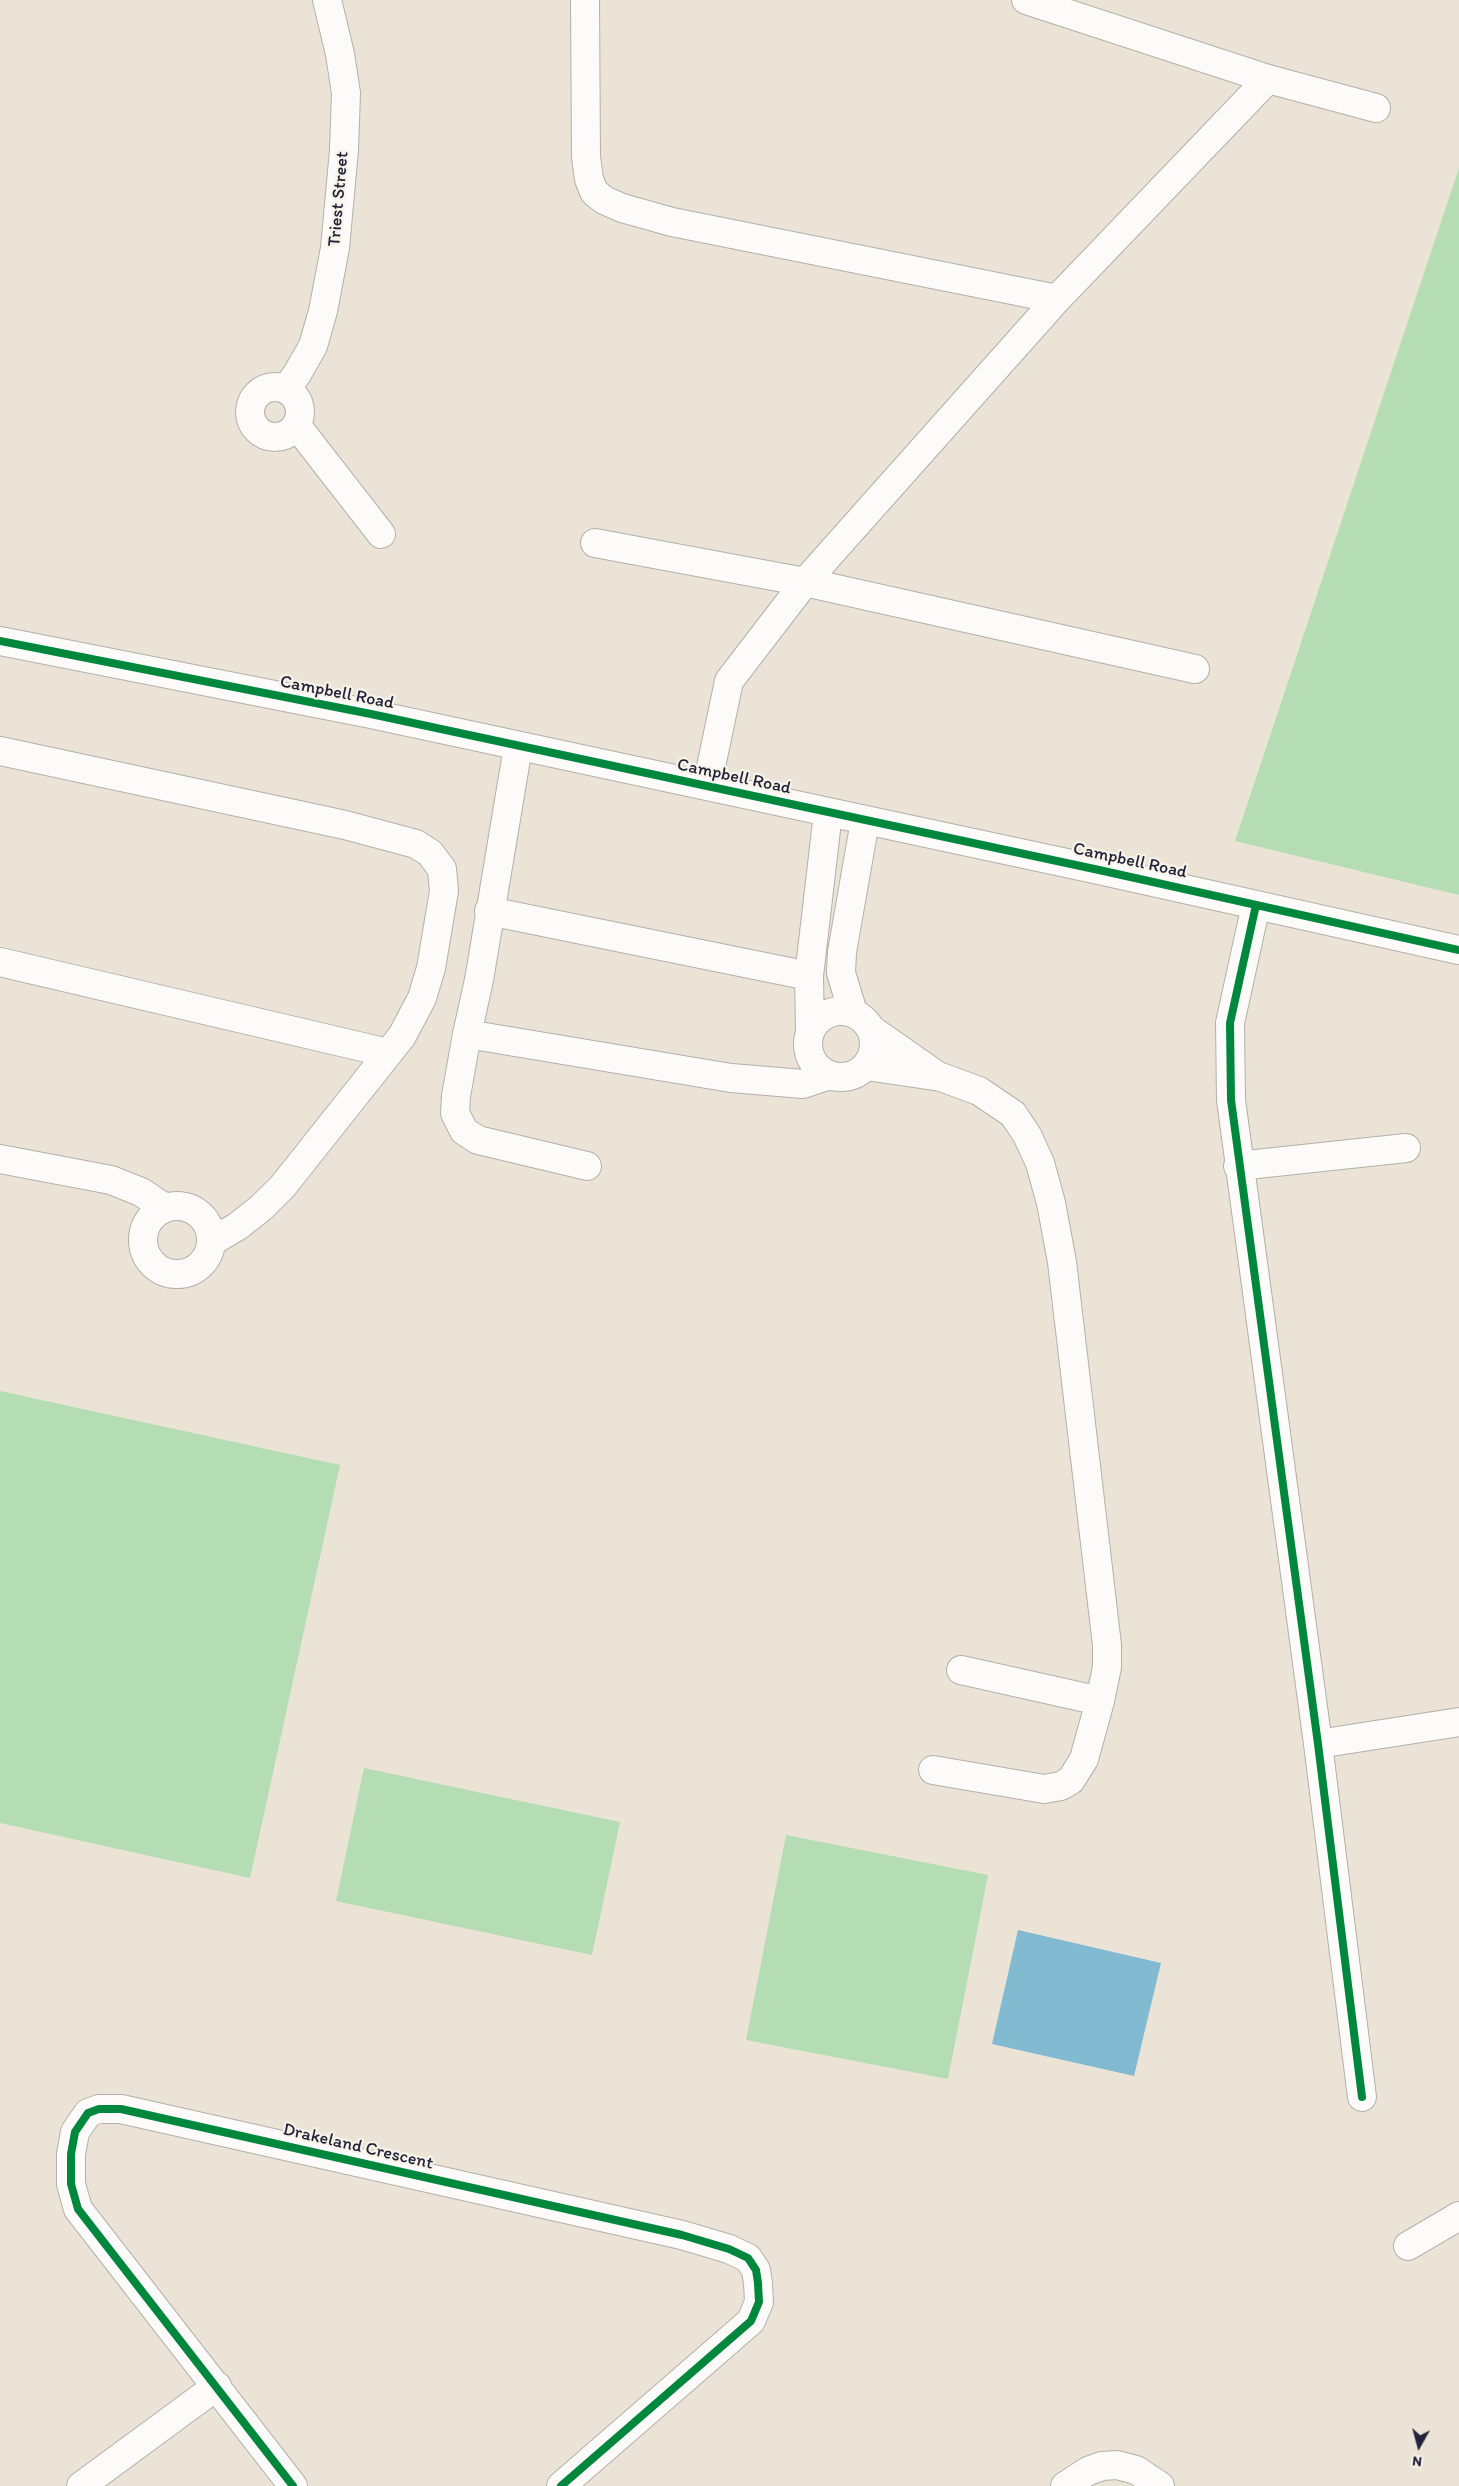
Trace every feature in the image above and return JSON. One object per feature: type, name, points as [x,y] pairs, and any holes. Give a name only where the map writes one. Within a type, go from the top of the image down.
[{"type":"street","name":"Triest Street","points":[[286,389],[313,346],[335,248],[344,150],[346,93],[340,54],[327,0]]},
{"type":"street","points":[[584,0],[586,157],[589,179],[594,192],[604,200],[622,208],[672,222],[1057,298]]},
{"type":"street","points":[[1026,0],[1268,79],[1376,108]]},
{"type":"street","points":[[707,786],[729,681],[805,582],[1057,298],[1268,79]]},
{"type":"street","points":[[277,386],[286,389],[293,393],[298,401],[300,418],[297,426],[283,437],[274,438],[258,431],[252,424],[250,406],[260,391],[277,386]]},
{"type":"street","points":[[297,426],[381,534]]},
{"type":"street","points":[[594,543],[805,582],[1195,669]]},
{"type":"street","name":"Campbell Road","points":[[0,641],[371,714],[1459,950]]},
{"type":"street","points":[[518,747],[489,911],[479,980],[456,1096],[456,1113],[464,1131],[478,1140],[587,1166]]},
{"type":"street","points":[[0,751],[345,825],[416,844],[430,854],[442,869],[444,891],[431,968],[422,998],[413,1018],[388,1054],[283,1186],[262,1207],[238,1226],[211,1242]]},
{"type":"street","points":[[828,813],[809,976],[810,1032],[808,1045],[811,1058],[818,1068],[830,1075],[843,1077],[856,1074],[866,1066],[873,1054],[875,1042],[845,993],[841,974],[842,952],[865,821]]},
{"type":"street","points":[[1256,905],[1230,1023],[1231,1100],[1238,1166],[1318,1744],[1362,2097]]},
{"type":"street","points":[[489,911],[809,976]]},
{"type":"street","points":[[0,962],[388,1054]]},
{"type":"street","points":[[810,1032],[816,1021],[827,1013],[839,1010],[862,1021],[941,1077]]},
{"type":"street","points":[[467,1034],[731,1078],[803,1084],[830,1075]]},
{"type":"street","points":[[866,1066],[941,1077],[966,1084],[979,1091],[1013,1114],[1027,1135],[1040,1163],[1051,1203],[1063,1272],[1107,1645],[1107,1667],[1100,1700],[1084,1759],[1071,1780],[1061,1786],[1044,1788],[933,1770]]},
{"type":"street","points":[[1238,1166],[1406,1148]]},
{"type":"street","points":[[0,1159],[111,1180],[141,1192],[165,1208]]},
{"type":"street","points":[[178,1206],[191,1209],[205,1223],[211,1242],[208,1254],[194,1268],[175,1274],[162,1271],[152,1263],[145,1251],[143,1238],[146,1226],[154,1215],[165,1208],[178,1206]]},
{"type":"street","points":[[961,1670],[1100,1700]]},
{"type":"street","points":[[1318,1744],[1459,1722]]},
{"type":"street","name":"Drakeland Crescent","points":[[293,2486],[78,2209],[71,2184],[71,2154],[75,2132],[88,2113],[99,2109],[121,2109],[682,2235],[729,2249],[748,2258],[756,2270],[759,2302],[751,2320],[561,2486]]},
{"type":"street","points":[[1408,2246],[1459,2216]]},
{"type":"street","points":[[81,2486],[217,2386]]},
{"type":"street","points":[[1065,2486],[1088,2471],[1102,2466],[1117,2465],[1136,2470],[1160,2486]]},
{"type":"green space","points":[[1459,168],[1459,895],[1235,841]]},
{"type":"green space","points":[[0,1391],[340,1465],[250,1878],[0,1823]]},
{"type":"green space","points":[[364,1768],[620,1822],[592,1955],[336,1901]]},
{"type":"green space","points":[[786,1835],[988,1875],[948,2079],[746,2040]]},
{"type":"water","points":[[1018,1930],[1161,1963],[1134,2076],[992,2044]]},
{"type":"cycle path","points":[[0,641],[371,714],[1099,870],[1459,950]]},
{"type":"cycle path","points":[[1256,905],[1230,1023],[1231,1100],[1318,1744],[1362,2097]]},
{"type":"cycle path","points":[[293,2486],[78,2209],[71,2184],[71,2154],[75,2132],[88,2113],[99,2109],[121,2109],[682,2235],[729,2249],[748,2258],[756,2270],[759,2302],[751,2321],[561,2486]]}]
